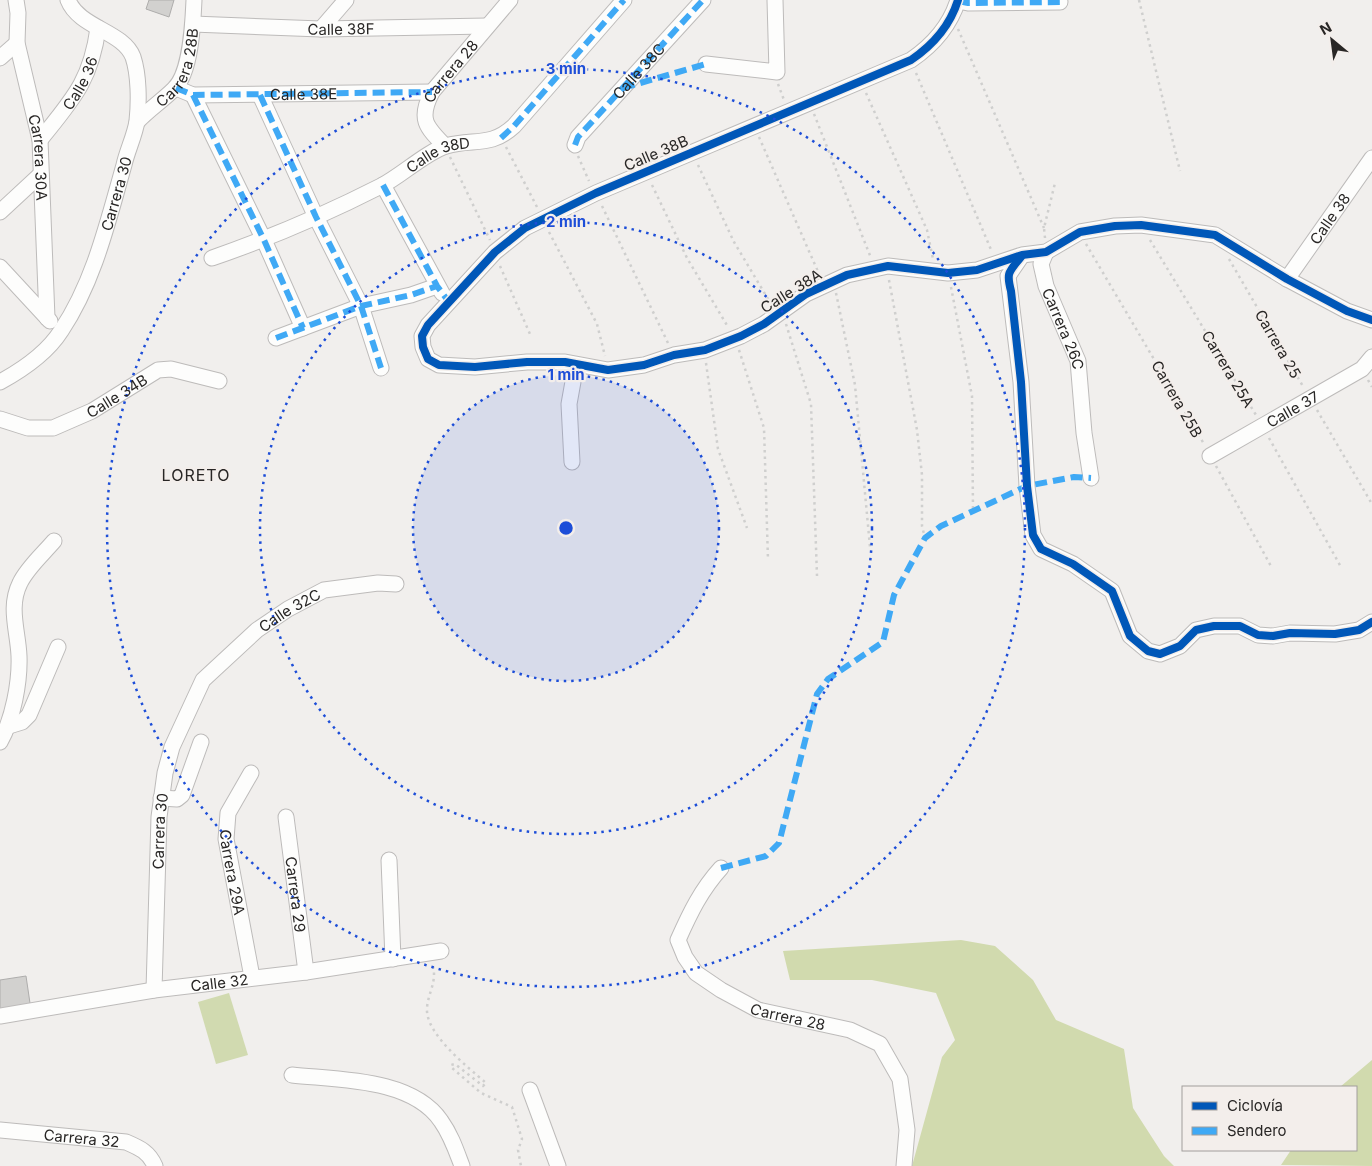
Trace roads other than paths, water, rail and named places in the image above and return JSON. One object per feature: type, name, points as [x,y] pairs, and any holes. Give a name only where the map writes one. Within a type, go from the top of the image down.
[{"type":"street","name":"Carrera 30A","points":[[16,0],[18,13],[16,43],[40,140],[47,318]]},
{"type":"street","name":"Carrera 30","points":[[0,382],[46,350],[60,332],[78,301],[105,233],[137,122],[137,80],[132,56],[127,48],[80,16],[71,7],[68,0]]},
{"type":"street","points":[[195,0],[198,8],[216,24]]},
{"type":"street","name":"Carrera 28B","points":[[137,122],[171,91],[186,64],[195,0]]},
{"type":"street","points":[[321,30],[346,0]]},
{"type":"street","name":"Carrera 28","points":[[445,146],[432,133],[424,120],[424,107],[432,92],[510,0]]},
{"type":"street","name":"Calle 38D","points":[[212,258],[264,240],[383,185],[445,146],[501,138],[514,126],[624,0]]},
{"type":"street","name":"Calle 38C","points":[[575,144],[578,136],[703,0]]},
{"type":"street","points":[[706,64],[777,72],[775,0]]},
{"type":"street","points":[[958,0],[968,3],[1060,2]]},
{"type":"street","name":"Calle 38B","points":[[423,347],[422,336],[428,325],[508,240],[596,193],[911,60],[940,35],[951,20],[958,0]]},
{"type":"street","name":"Calle 38F","points":[[193,24],[321,30],[487,26]]},
{"type":"street","name":"Calle 36","points":[[40,140],[80,90],[102,30]]},
{"type":"street","points":[[0,58],[16,43]]},
{"type":"street","name":"Calle 38E","points":[[137,80],[140,88],[145,92],[171,91],[193,95],[432,92]]},
{"type":"street","points":[[193,95],[264,240],[303,328]]},
{"type":"street","points":[[260,95],[316,217],[361,306],[381,368]]},
{"type":"street","name":"Calle 38","points":[[1287,279],[1372,158]]},
{"type":"street","points":[[0,212],[41,174]]},
{"type":"street","points":[[383,185],[437,286],[449,302]]},
{"type":"street","name":"Calle 38A","points":[[423,347],[428,359],[439,365],[475,367],[527,362],[565,362],[608,370],[644,365],[674,355],[704,350],[735,338],[764,324],[779,312],[829,282],[882,267],[942,272],[976,270],[998,265],[1022,256],[1046,252],[1080,232],[1141,224],[1214,235],[1287,279],[1347,311],[1372,320]]},
{"type":"street","name":"Carrera 26C","points":[[1046,252],[1041,264],[1046,286],[1078,361],[1084,433],[1091,478]]},
{"type":"street","points":[[1022,256],[1008,276],[1021,382],[1027,486],[1033,534],[1041,549],[1073,564],[1112,591],[1130,636],[1148,651],[1160,654],[1180,646],[1196,630],[1214,626],[1240,626],[1258,635],[1273,636],[1290,633],[1335,634],[1360,630],[1372,622]]},
{"type":"street","points":[[0,267],[60,332]]},
{"type":"street","points":[[276,338],[361,306],[411,295],[437,286]]},
{"type":"street","name":"Calle 37","points":[[1210,456],[1362,369],[1372,357]]},
{"type":"street","points":[[572,462],[569,404],[576,365]]},
{"type":"street","name":"Calle 34B","points":[[0,419],[28,428],[53,428],[92,411],[158,370],[171,369],[219,381]]},
{"type":"street","points":[[0,742],[9,726],[19,656],[13,608],[20,583],[54,541]]},
{"type":"street","name":"Calle 32C","points":[[203,680],[257,630],[288,608],[324,590],[378,583],[396,584]]},
{"type":"street","points":[[9,726],[22,722],[29,715],[58,647]]},
{"type":"street","name":"Carrera 30","points":[[154,990],[161,798],[172,746],[203,680]]},
{"type":"street","points":[[161,798],[177,799],[182,795],[202,742]]},
{"type":"street","name":"Carrera 29A","points":[[252,773],[228,813],[226,839],[252,977]]},
{"type":"street","name":"Carrera 29","points":[[286,817],[306,972]]},
{"type":"street","points":[[389,860],[393,959]]},
{"type":"street","name":"Carrera 28","points":[[721,868],[706,885],[693,906],[678,940],[685,957],[696,973],[721,990],[758,1010],[850,1030],[880,1044],[900,1079],[907,1130],[904,1166]]},
{"type":"street","name":"Calle 32","points":[[0,1016],[154,990],[306,972],[436,952]]},
{"type":"street","points":[[292,1075],[369,1083],[409,1094],[440,1118],[451,1137],[462,1166]]},
{"type":"street","points":[[530,1090],[558,1166]]},
{"type":"street","name":"Carrera 32","points":[[0,1130],[126,1142],[151,1156],[156,1166]]},
{"type":"district","name":"LORETO","points":[[196,475]]}]
